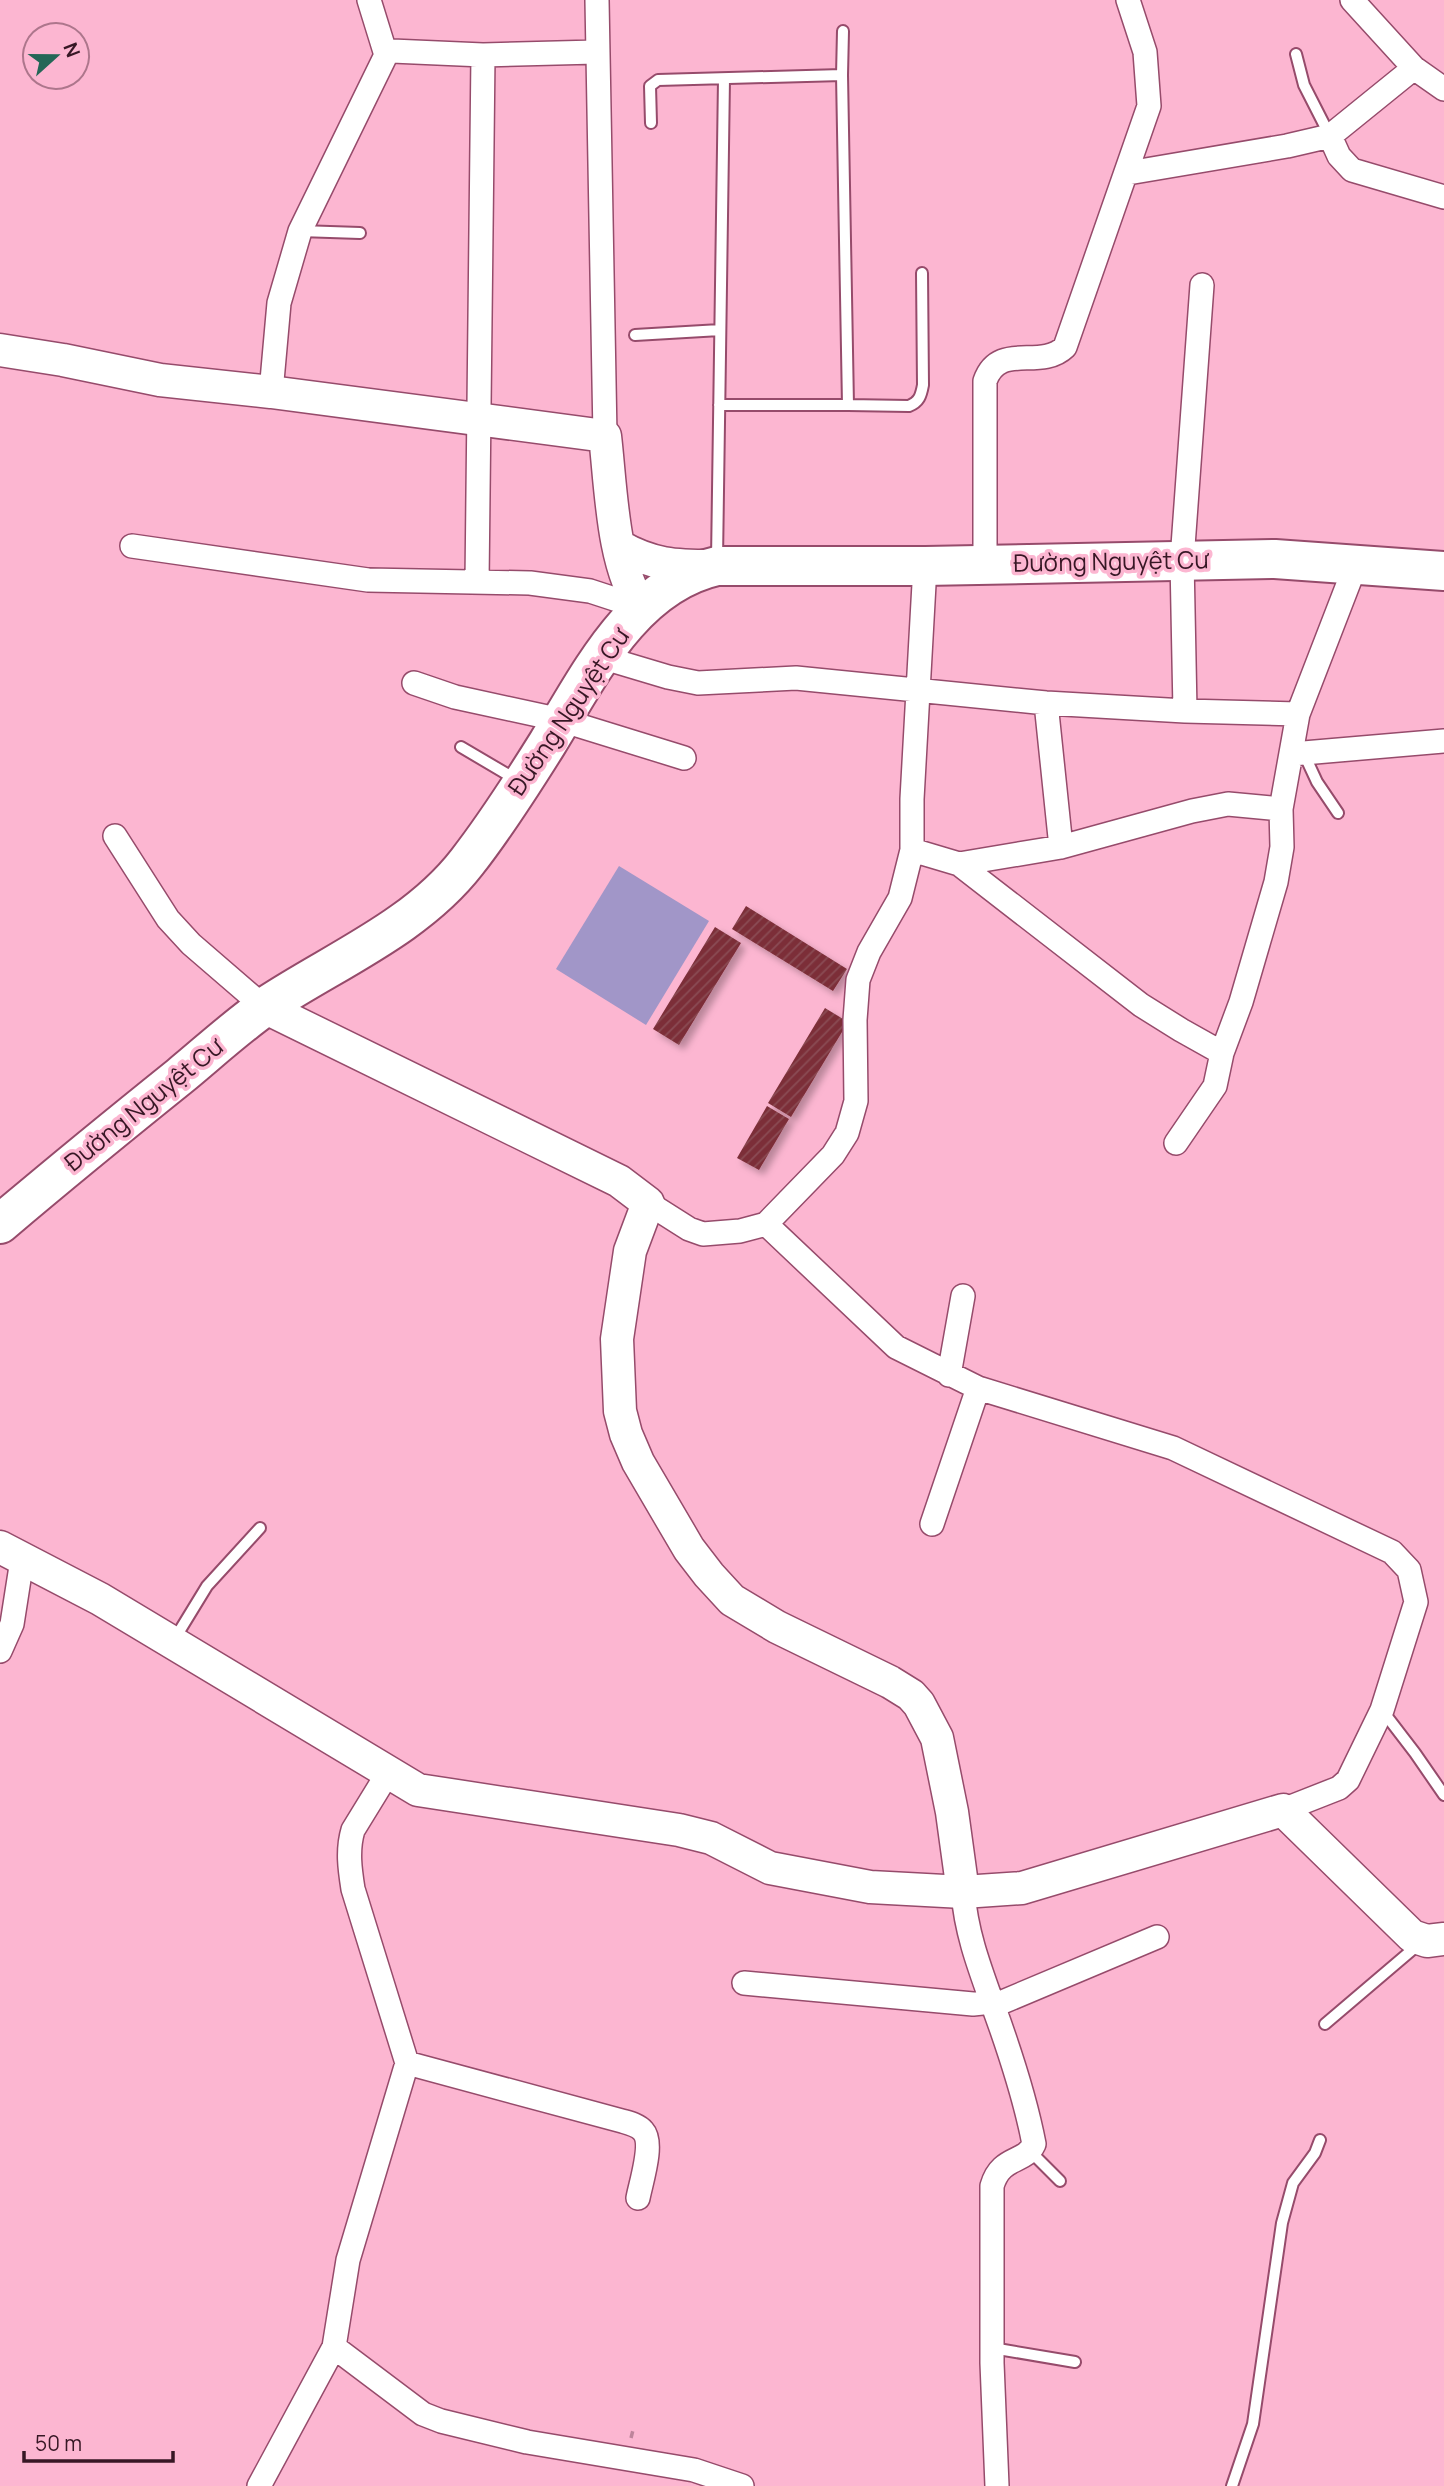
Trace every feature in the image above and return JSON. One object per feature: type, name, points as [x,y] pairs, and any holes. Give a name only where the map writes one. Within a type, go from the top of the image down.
[{"type":"highway","name":"Đường Nguyệt Cư","points":[[0,1224],[264,1007],[415,914],[445,887],[467,863],[522,783],[601,657],[642,608],[675,582],[693,573],[717,566],[925,566],[1275,559],[1444,571]]},
{"type":"street","points":[[369,0],[386,55]]},
{"type":"street","points":[[597,0],[605,436],[619,546],[627,579],[642,608]]},
{"type":"street","points":[[985,564],[987,374],[993,366],[1009,358],[1046,357],[1059,353],[1065,347],[1128,173],[1149,106],[1145,52],[1128,0]]},
{"type":"street","points":[[1352,0],[1414,68],[1444,89]]},
{"type":"street","points":[[271,392],[279,303],[300,230],[386,55],[392,51],[482,55],[596,52]]},
{"type":"street","points":[[477,582],[482,55]]},
{"type":"street","points":[[1128,173],[1330,136],[1414,68]]},
{"type":"street","points":[[1330,136],[1339,156],[1352,170],[1444,197]]},
{"type":"street","points":[[1185,711],[1182,560],[1202,285]]},
{"type":"street","points":[[0,350],[160,380],[605,436]]},
{"type":"street","points":[[132,546],[368,580],[530,583],[590,591],[642,608]]},
{"type":"street","points":[[619,546],[658,563],[675,566],[717,566]]},
{"type":"street","points":[[1176,1143],[1215,1086],[1222,1053],[1241,1002],[1276,882],[1282,847],[1281,809],[1298,754],[1298,714],[1356,564]]},
{"type":"street","points":[[115,836],[168,919],[191,944],[264,1007],[619,1181],[690,1230],[704,1234],[740,1231],[766,1224],[833,1156],[847,1133],[856,1101],[855,1020],[859,981],[869,952],[900,898],[912,850],[917,689],[925,566]]},
{"type":"street","points":[[601,657],[698,683],[796,678],[1046,702],[1185,711],[1298,714]]},
{"type":"street","points":[[414,684],[455,697],[561,720],[684,758]]},
{"type":"street","points":[[1046,702],[1061,847]]},
{"type":"street","points":[[1298,754],[1444,741]]},
{"type":"street","points":[[959,864],[1061,847],[1192,811],[1228,804],[1281,809]]},
{"type":"street","points":[[912,850],[959,864],[1141,1005],[1222,1053]]},
{"type":"street","points":[[648,1203],[630,1251],[617,1339],[620,1411],[638,1462],[690,1549],[732,1600],[777,1627],[911,1695],[919,1704],[937,1738],[952,1812],[965,1917],[971,1943],[1014,2064],[1034,2144],[1030,2151],[1002,2166],[992,2186],[992,2348],[997,2486]]},
{"type":"street","points":[[0,1651],[12,1624],[11,1553],[100,1599],[418,1790],[679,1830],[711,1838],[770,1868],[870,1887],[963,1892],[1022,1888],[1283,1810],[1339,1788],[1348,1780],[1382,1710],[1416,1602],[1409,1570],[1392,1552],[1173,1448],[978,1388],[948,1375],[896,1347],[766,1224]]},
{"type":"street","points":[[948,1375],[964,1296]]},
{"type":"street","points":[[932,1524],[978,1388]]},
{"type":"street","points":[[259,2486],[334,2347],[348,2260],[407,2063],[353,1889],[350,1865],[353,1830],[388,1773]]},
{"type":"street","points":[[1283,1810],[1412,1936],[1434,1940]]},
{"type":"street","points":[[744,1983],[992,2004],[1157,1937]]},
{"type":"street","points":[[407,2063],[640,2128],[648,2146],[638,2198]]},
{"type":"street","points":[[334,2347],[423,2414],[441,2421],[527,2442],[694,2470],[742,2486]]},
{"type":"lane","points":[[843,31],[848,405]]},
{"type":"lane","points":[[1296,54],[1304,85],[1330,136]]},
{"type":"lane","points":[[652,123],[650,86],[658,80],[842,75]]},
{"type":"lane","points":[[717,566],[724,79]]},
{"type":"lane","points":[[300,230],[360,233]]},
{"type":"lane","points":[[719,405],[909,407],[916,403],[921,396],[923,385],[922,273]]},
{"type":"lane","points":[[635,335],[720,330]]},
{"type":"lane","points":[[461,747],[522,783]]},
{"type":"lane","points":[[1298,754],[1338,813]]},
{"type":"lane","points":[[173,1643],[207,1586],[260,1528]]},
{"type":"lane","points":[[1382,1710],[1444,1795]]},
{"type":"lane","points":[[1325,2024],[1434,1940]]},
{"type":"lane","points":[[1231,2486],[1253,2424],[1282,2223],[1293,2183],[1315,2153],[1320,2140]]},
{"type":"lane","points":[[1030,2151],[1060,2181]]},
{"type":"lane","points":[[992,2348],[1075,2362]]},
{"type":"shaded area","points":[[619,866],[709,921],[646,1025],[556,969]]},
{"type":"building","points":[[746,906],[847,969],[833,991],[732,929]]},
{"type":"building","points":[[715,927],[741,943],[679,1045],[653,1029]]},
{"type":"building","points":[[825,1008],[848,1022],[791,1117],[768,1103]]},
{"type":"building","points":[[767,1106],[789,1119],[759,1170],[737,1158]]}]
